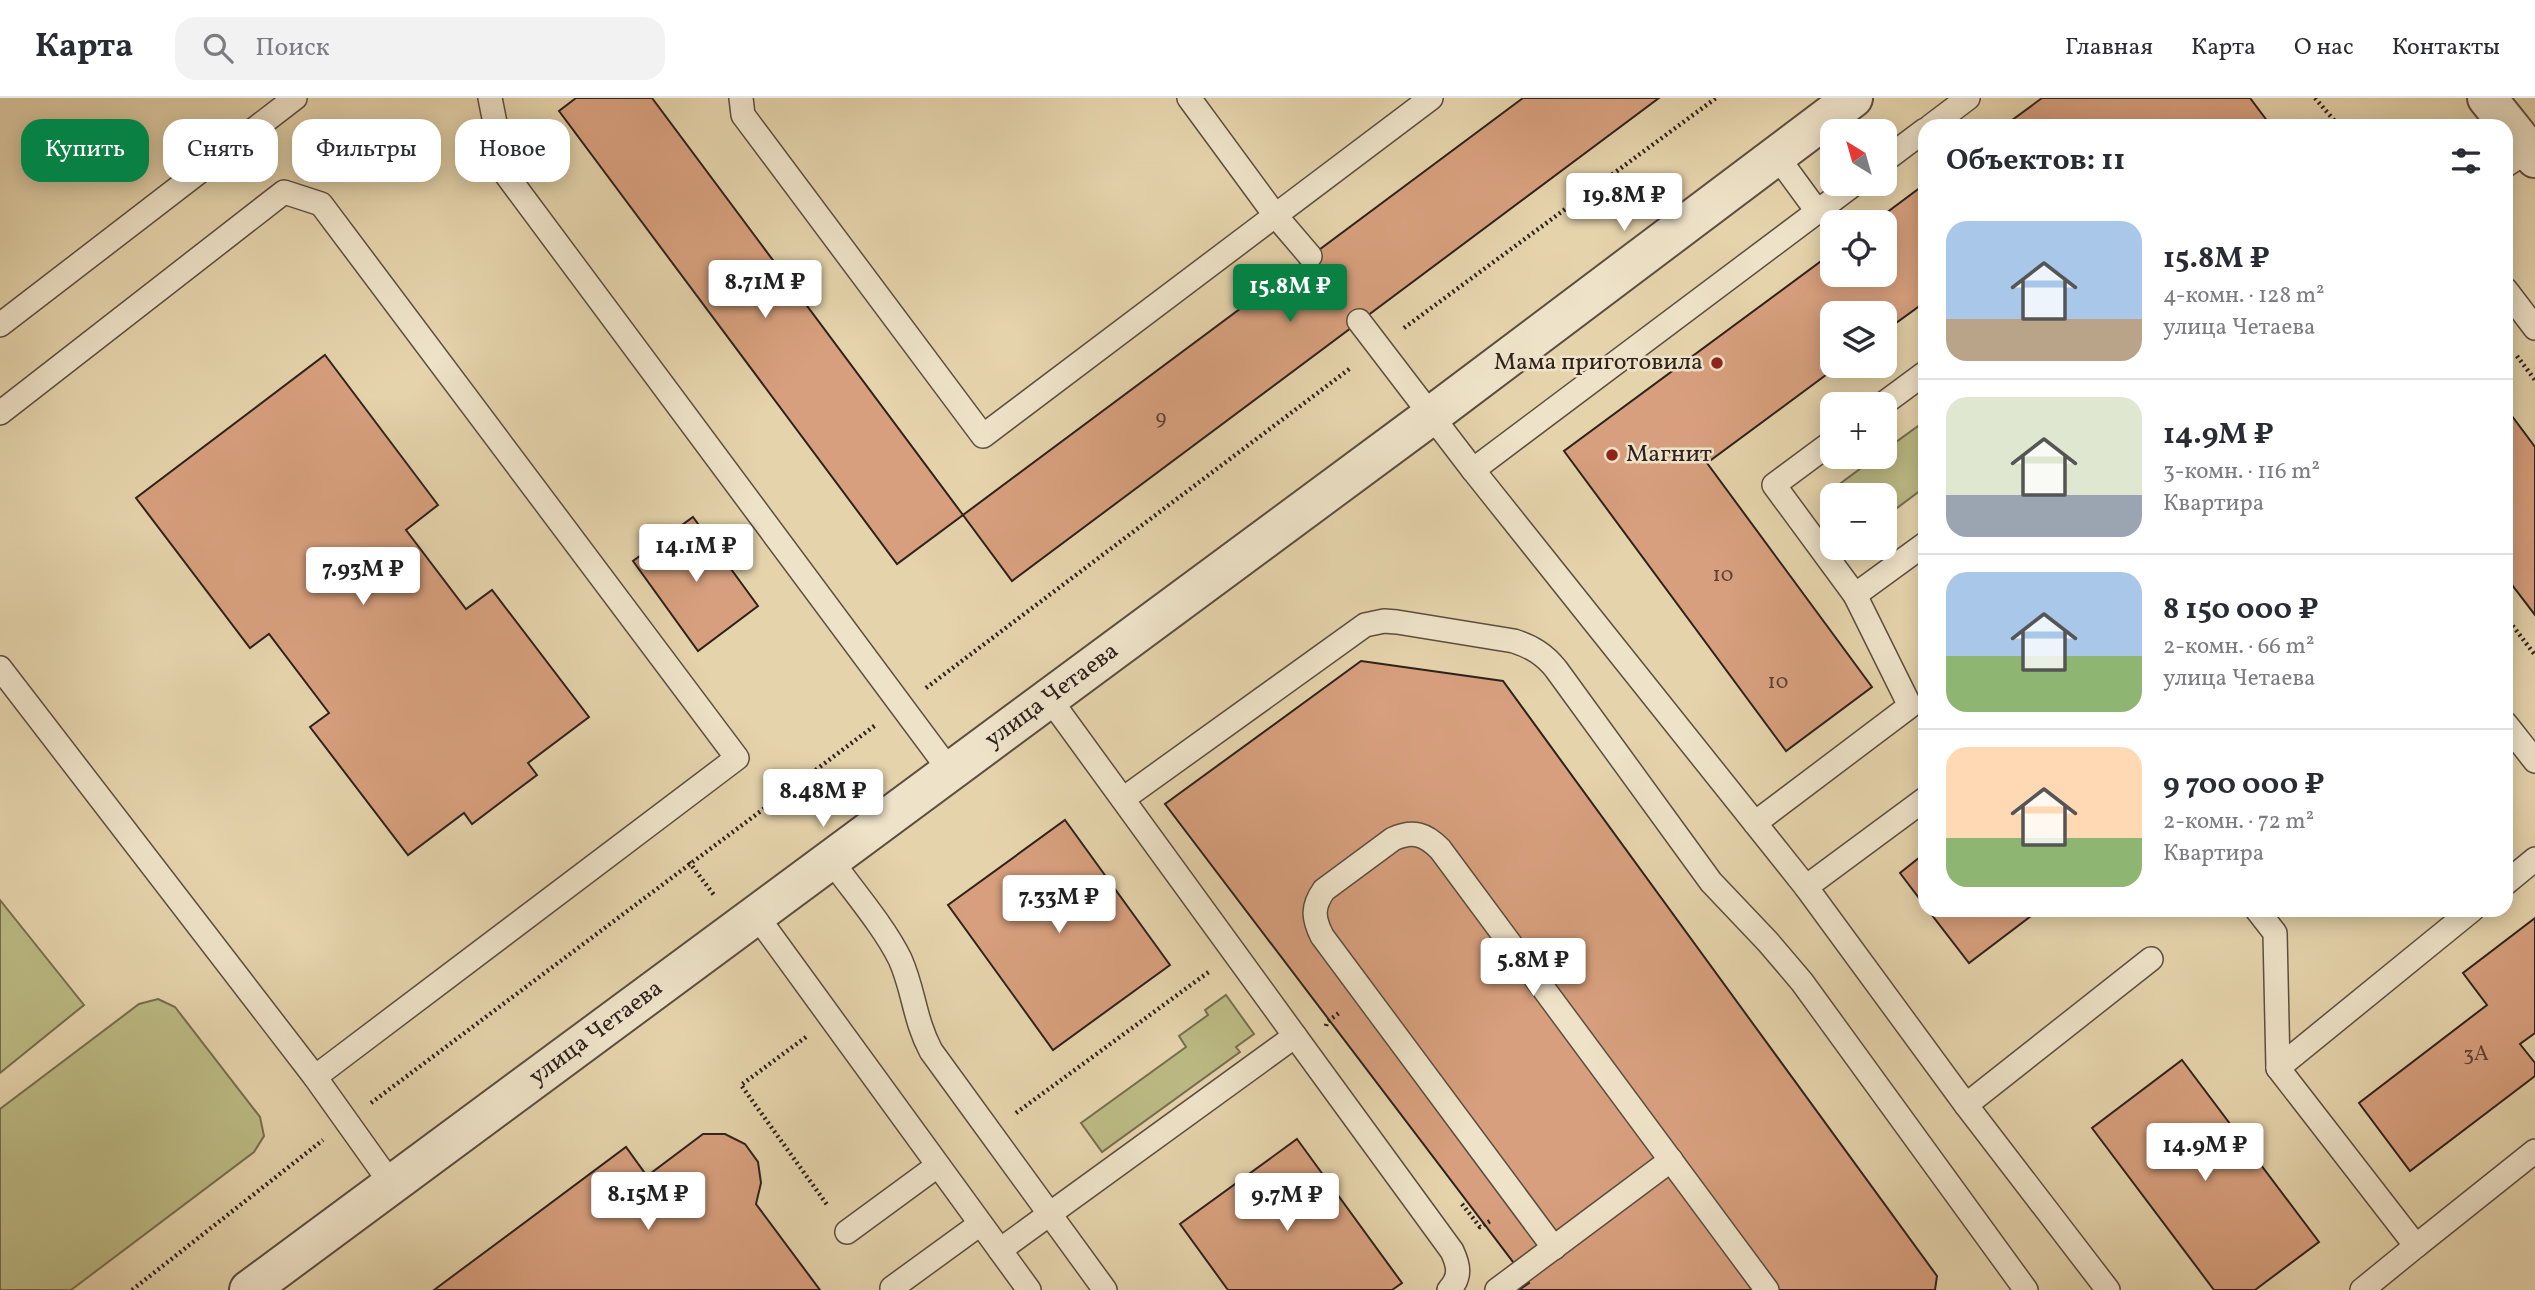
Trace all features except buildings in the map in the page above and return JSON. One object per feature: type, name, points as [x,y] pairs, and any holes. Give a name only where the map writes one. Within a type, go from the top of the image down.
[{"type":"street","name":"улица Четаева","points":[[249,1290],[1432,415],[1853,98]]},
{"type":"lane","points":[[491,98],[505,173],[950,771]]},
{"type":"lane","points":[[741,98],[743,115],[983,436],[1431,98]]},
{"type":"lane","points":[[1189,98],[1275,215],[1310,256]]},
{"type":"lane","points":[[1940,119],[1968,98]]},
{"type":"lane","points":[[0,325],[284,101]]},
{"type":"lane","points":[[1897,151],[1918,135]]},
{"type":"lane","points":[[1776,155],[1817,211]]},
{"type":"lane","points":[[0,413],[284,192],[321,204],[737,758],[315,1077]]},
{"type":"lane","points":[[1473,470],[1838,196]]},
{"type":"lane","points":[[2513,299],[2535,328]]},
{"type":"lane","points":[[1359,321],[1473,470],[1806,887],[1966,1105],[2108,1290]]},
{"type":"lane","points":[[1897,394],[1918,378]]},
{"type":"lane","points":[[1755,823],[1910,706],[1855,595],[1774,485],[1820,451]]},
{"type":"lane","points":[[1855,595],[1918,549]]},
{"type":"lane","points":[[1123,799],[1364,625],[1384,621],[1397,622],[1514,641],[1529,646],[1540,652],[1556,669],[1711,882],[1802,982],[2026,1290]]},
{"type":"lane","points":[[0,668],[315,1077],[392,1185]]},
{"type":"lane","points":[[1049,698],[1452,1251],[1459,1269],[1456,1283],[1449,1290]]},
{"type":"lane","points":[[2513,733],[2535,761]]},
{"type":"lane","points":[[1806,887],[1918,804]]},
{"type":"lane","points":[[1553,1248],[1322,936],[1314,920],[1314,910],[1324,890],[1405,833],[1417,833],[1429,838],[1440,849],[1767,1290]]},
{"type":"lane","points":[[2513,877],[2535,859]]},
{"type":"lane","points":[[831,860],[898,956],[909,983],[922,1035],[931,1051],[1105,1290]]},
{"type":"lane","points":[[756,915],[1029,1290]]},
{"type":"lane","points":[[2262,917],[2274,933],[2278,1068],[2416,1246]]},
{"type":"lane","points":[[2278,1068],[2463,917]]},
{"type":"lane","points":[[1966,1105],[2151,959]]},
{"type":"lane","points":[[1000,1250],[1295,1035]]},
{"type":"lane","points":[[2362,1290],[2535,1151]]},
{"type":"lane","points":[[1497,1290],[1671,1160]]},
{"type":"lane","points":[[846,1232],[937,1166]]},
{"type":"lane","points":[[892,1288],[980,1224]]},
{"type":"path","points":[[2315,98],[2333,119]]},
{"type":"path","points":[[2513,351],[2535,380]]},
{"type":"path","points":[[2513,626],[2535,655]]},
{"type":"path","points":[[990,1132],[1235,953]]},
{"type":"path","points":[[831,1018],[741,1085],[846,1232]]},
{"type":"shaded area","points":[[1918,426],[1918,492],[1897,508],[1897,483],[1841,483],[1860,469],[1897,469],[1897,441]]},
{"type":"shaded area","points":[[0,900],[84,1005],[0,1073]]},
{"type":"shaded area","points":[[1226,995],[1254,1034],[1236,1047],[1240,1052],[1102,1152],[1081,1123],[1186,1047],[1179,1036],[1208,1015],[1205,1010]]},
{"type":"shaded area","points":[[158,999],[175,1007],[260,1117],[264,1136],[254,1152],[71,1290],[0,1290],[0,1109],[139,1004]]},
{"type":"place","name":"Мама приготовила","points":[[1717,363]]},
{"type":"place","name":"Магнит","points":[[1612,455]]}]
